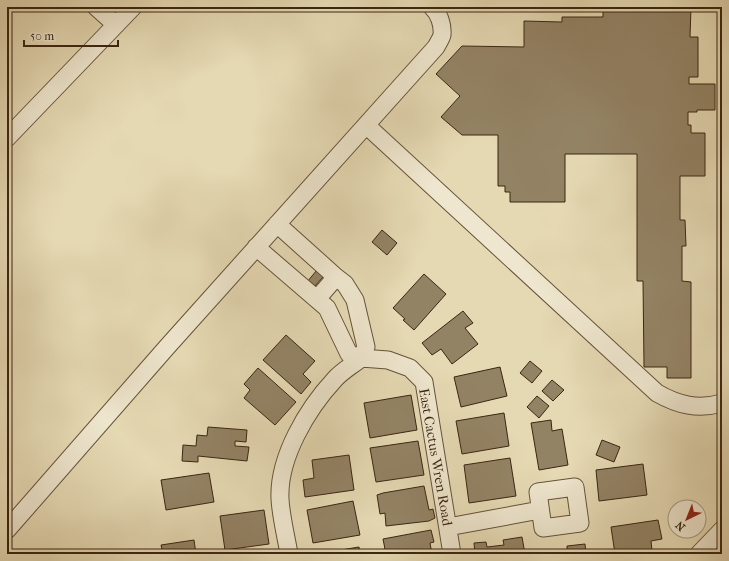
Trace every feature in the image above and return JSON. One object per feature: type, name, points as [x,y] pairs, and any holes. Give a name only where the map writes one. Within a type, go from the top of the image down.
[{"type":"street","points":[[96,7],[116,25]]},
{"type":"street","points":[[7,138],[133,7]]},
{"type":"street","points":[[7,530],[256,247],[436,47],[442,36],[437,8]]},
{"type":"street","points":[[366,125],[657,393],[671,401],[685,405],[703,407],[722,403]]},
{"type":"street","points":[[277,224],[336,277],[346,284],[355,300],[366,347],[361,358],[336,378],[317,401],[298,431],[284,467],[280,499],[288,554]]},
{"type":"street","points":[[256,247],[327,308],[349,354],[361,358]]},
{"type":"street","points":[[316,299],[336,277]]},
{"type":"street","name":"East Cactus Wren Road","points":[[361,358],[388,360],[410,368],[424,382],[452,554]]},
{"type":"street","points":[[448,527],[540,510]]},
{"type":"street","points":[[699,554],[722,530]]},
{"type":"building","points":[[603,7],[691,7],[690,37],[698,37],[698,77],[689,77],[689,84],[715,84],[715,110],[697,110],[697,112],[688,112],[688,125],[691,125],[691,133],[705,133],[705,176],[680,176],[680,220],[685,220],[686,246],[682,246],[682,281],[691,282],[691,378],[667,378],[667,367],[644,367],[643,281],[637,281],[637,154],[565,154],[565,202],[510,202],[510,192],[505,192],[505,186],[498,186],[498,135],[462,135],[441,117],[460,96],[436,74],[462,46],[524,47],[524,21],[562,22],[562,17],[603,17]]},
{"type":"building","points":[[382,230],[397,243],[387,255],[372,242]]},
{"type":"building","points":[[317,270],[324,276],[314,287],[307,282]]},
{"type":"building","points":[[424,274],[446,294],[414,330],[393,308]]},
{"type":"building","points":[[463,311],[473,323],[465,328],[478,344],[452,364],[441,349],[432,355],[422,343]]},
{"type":"building","points":[[286,335],[315,361],[303,374],[311,382],[301,394],[263,360]]},
{"type":"building","points":[[530,361],[542,371],[532,383],[520,373]]},
{"type":"building","points":[[500,367],[507,396],[461,407],[454,377]]},
{"type":"building","points":[[258,368],[296,402],[275,425],[244,398],[250,390],[244,384]]},
{"type":"building","points":[[552,380],[564,390],[553,401],[542,391]]},
{"type":"building","points":[[411,395],[417,430],[370,438],[364,403]]},
{"type":"building","points":[[537,396],[549,406],[539,418],[527,407]]},
{"type":"building","points":[[504,413],[509,446],[462,454],[456,421]]},
{"type":"building","points":[[551,420],[552,431],[562,429],[568,465],[539,470],[531,423]]},
{"type":"building","points":[[208,427],[247,430],[246,442],[235,441],[235,446],[249,447],[247,461],[198,456],[198,462],[182,461],[183,445],[196,446],[197,435],[207,436]]},
{"type":"building","points":[[602,440],[620,447],[614,462],[596,455]]},
{"type":"building","points":[[418,441],[424,475],[376,482],[370,448]]},
{"type":"building","points":[[349,455],[354,490],[305,497],[303,480],[314,478],[312,460]]},
{"type":"building","points":[[510,458],[516,496],[469,503],[464,465]]},
{"type":"building","points":[[643,464],[647,495],[599,501],[596,470]]},
{"type":"building","points":[[209,473],[214,502],[166,510],[161,480]]},
{"type":"building","points":[[424,486],[429,510],[433,509],[435,518],[429,521],[386,526],[385,513],[380,514],[377,495]]},
{"type":"building","points":[[353,501],[360,535],[313,543],[307,510]]},
{"type":"building","points":[[264,510],[269,544],[225,550],[220,516]]},
{"type":"building","points":[[658,520],[662,539],[651,541],[652,551],[631,554],[615,554],[611,527]]},
{"type":"building","points":[[431,530],[434,542],[430,543],[432,554],[386,554],[383,539]]},
{"type":"building","points":[[522,537],[525,554],[475,554],[474,543],[486,542],[487,547],[504,545],[503,540]]},
{"type":"building","points":[[194,540],[196,554],[163,554],[161,545]]},
{"type":"building","points":[[585,544],[586,554],[567,554],[567,546]]},
{"type":"building","points":[[359,547],[360,554],[317,554]]}]
